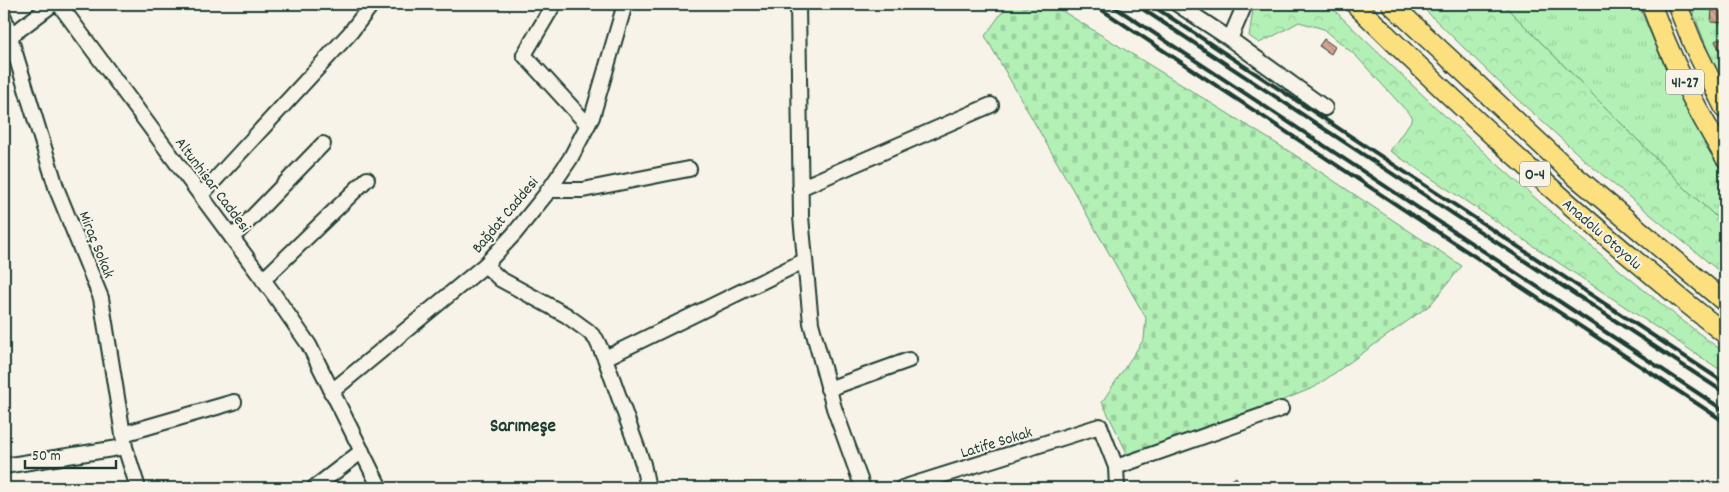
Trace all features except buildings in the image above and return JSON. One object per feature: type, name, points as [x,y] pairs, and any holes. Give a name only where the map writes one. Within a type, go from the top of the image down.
[{"type":"highway","name":"Anadolu Otoyolu","points":[[1355,4],[1449,96],[1624,253],[1725,334]]},
{"type":"highway","name":"Anadolu Otoyolu","points":[[1391,4],[1575,176],[1725,302]]},
{"type":"highway","name":"41-27","points":[[1651,4],[1682,77],[1712,136],[1725,157]]},
{"type":"highway","points":[[1677,4],[1697,52],[1725,109]]},
{"type":"street","points":[[7,40],[53,4]]},
{"type":"street","name":"Altunhisar Caddesi","points":[[59,4],[201,195],[309,345],[380,488]]},
{"type":"street","points":[[201,195],[350,33],[372,4]]},
{"type":"street","points":[[554,4],[524,55],[588,125]]},
{"type":"street","points":[[798,4],[800,188],[810,323],[834,408],[863,488]]},
{"type":"street","points":[[1177,4],[1230,39],[1325,108]]},
{"type":"street","points":[[1230,39],[1245,4]]},
{"type":"street","name":"Bağdat Caddesi","points":[[332,392],[485,265],[514,234],[548,190],[570,159],[588,125],[598,100],[621,6]]},
{"type":"street","name":"Miraç Sokak","points":[[4,17],[7,40],[57,190],[101,298],[124,440],[138,488]]},
{"type":"street","points":[[800,188],[991,105]]},
{"type":"street","points":[[232,238],[323,144]]},
{"type":"street","points":[[548,190],[583,190],[689,170]]},
{"type":"street","points":[[263,280],[367,179]]},
{"type":"street","points":[[605,358],[804,261]]},
{"type":"street","points":[[485,265],[500,280],[566,315],[584,327],[596,339],[605,358],[643,464],[648,488]]},
{"type":"street","points":[[828,389],[909,360]]},
{"type":"street","points":[[4,466],[124,440],[234,402]]},
{"type":"street","points":[[1117,488],[1116,467],[1280,409]]},
{"type":"street","name":"Latife Sokak","points":[[902,488],[1100,426],[1116,467]]},
{"type":"street","points":[[314,488],[362,451]]},
{"type":"green space","points":[[1008,4],[1051,4],[1295,155],[1462,266],[1430,305],[1315,387],[1235,420],[1129,457],[1102,402],[1144,339],[1146,318],[985,36]]},
{"type":"green space","points":[[1256,4],[1328,4],[1423,96],[1520,185],[1672,313],[1725,353],[1725,373],[1390,151],[1413,118],[1356,56],[1324,29],[1299,22],[1259,43],[1249,36],[1253,10]]},
{"type":"green space","points":[[1419,4],[1503,4],[1689,192],[1725,225],[1725,276],[1589,164],[1504,87]]},
{"type":"green space","points":[[1503,4],[1638,4],[1667,72],[1725,177],[1725,225],[1689,192]]},
{"type":"green space","points":[[1690,4],[1725,4],[1725,87],[1713,64]]},
{"type":"railway","points":[[1093,4],[1725,422]]},
{"type":"railway","points":[[1110,4],[1725,411]]},
{"type":"railway","points":[[1135,4],[1725,393]]},
{"type":"railway","points":[[1150,4],[1725,383]]},
{"type":"district","name":"Sarımeşe","points":[[523,424]]}]
